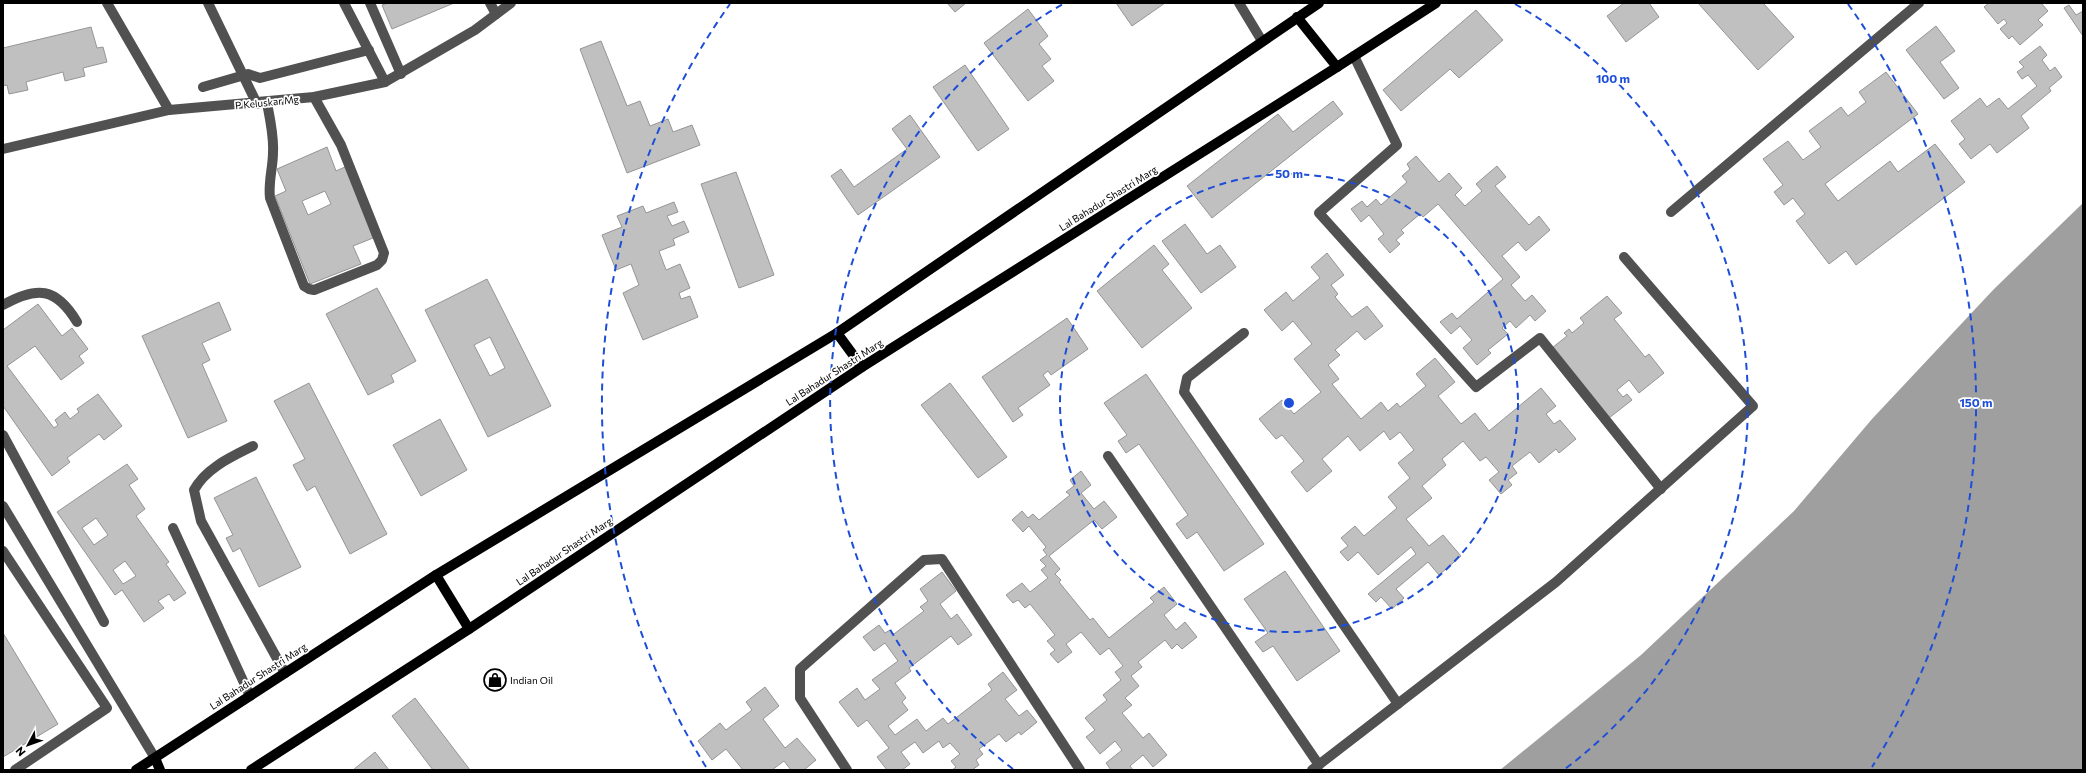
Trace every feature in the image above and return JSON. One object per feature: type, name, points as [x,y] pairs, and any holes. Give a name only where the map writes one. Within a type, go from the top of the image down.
[{"type":"main road","name":"Lal Bahadur Shastri Marg","points":[[136,770],[436,575],[837,333],[1319,3]]},
{"type":"main road","name":"Lal Bahadur Shastri Marg","points":[[251,770],[469,629],[862,367],[1436,3]]},
{"type":"main road","points":[[1298,17],[1337,67]]},
{"type":"main road","points":[[837,333],[862,367]]},
{"type":"main road","points":[[436,575],[469,629]]},
{"type":"main road","points":[[154,758],[160,770]]},
{"type":"street","points":[[107,3],[169,110]]},
{"type":"street","points":[[208,3],[244,75],[262,103],[273,142],[273,163],[268,188],[270,198],[304,286],[314,290],[377,265],[382,260],[384,253],[341,145],[314,97]]},
{"type":"street","points":[[344,3],[385,82]]},
{"type":"street","points":[[370,3],[401,74]]},
{"type":"street","points":[[490,3],[496,14]]},
{"type":"street","points":[[1239,3],[1262,41]]},
{"type":"street","points":[[1671,212],[1920,3]]},
{"type":"street","name":"P Keluskar Mg","points":[[3,149],[169,110],[262,103],[314,97],[385,82],[475,30],[510,4]]},
{"type":"street","points":[[203,87],[248,74],[260,78],[368,50]]},
{"type":"street","points":[[1354,56],[1398,145],[1319,213],[1476,387],[1540,338],[1661,489]]},
{"type":"street","points":[[1108,456],[1316,767],[1556,582],[1754,406],[1624,257]]},
{"type":"street","points":[[3,304],[18,297],[41,292],[57,298],[68,308],[77,322]]},
{"type":"street","points":[[1244,333],[1187,378],[1184,392],[1398,704]]},
{"type":"street","points":[[3,435],[104,622]]},
{"type":"street","points":[[253,446],[226,460],[210,471],[200,479],[194,490],[201,520],[285,673]]},
{"type":"street","points":[[3,506],[154,758]]},
{"type":"street","points":[[173,528],[250,696]]},
{"type":"street","points":[[3,551],[107,708],[15,770]]},
{"type":"street","points":[[847,770],[800,698],[800,669],[924,560],[942,559],[1080,770]]},
{"type":"shaded area","points":[[2083,203],[2083,770],[1500,770],[1641,655],[1794,511],[1872,419],[1994,289]]},
{"type":"building","points":[[388,3],[454,3],[392,29],[382,5]]},
{"type":"building","points":[[947,3],[966,3],[955,12]]},
{"type":"building","points":[[1116,3],[1165,3],[1132,26]]},
{"type":"building","points":[[1624,3],[1649,3],[1659,17],[1626,42],[1607,16]]},
{"type":"building","points":[[1698,3],[1763,3],[1794,37],[1758,70]]},
{"type":"building","points":[[1989,3],[2041,3],[2048,11],[2038,20],[2043,25],[2020,45],[2012,36],[2009,39],[2000,29],[2007,23],[2004,19],[1998,24],[1984,7]]},
{"type":"building","points":[[2069,5],[2076,15],[2083,11],[2083,36],[2064,8]]},
{"type":"building","points":[[1028,9],[1048,36],[1039,44],[1051,59],[1042,66],[1054,81],[1028,101],[984,43]]},
{"type":"building","points":[[1476,10],[1503,40],[1459,78],[1450,69],[1401,111],[1383,90]]},
{"type":"building","points":[[1936,26],[1955,51],[1940,62],[1959,88],[1944,99],[1906,50]]},
{"type":"building","points":[[91,27],[97,48],[103,47],[107,62],[83,68],[85,76],[65,81],[63,72],[26,82],[28,90],[9,94],[7,85],[3,86],[3,48]]},
{"type":"building","points":[[601,41],[627,106],[640,101],[650,126],[668,119],[673,132],[692,125],[700,145],[627,173],[580,49]]},
{"type":"building","points":[[2040,46],[2047,55],[2042,60],[2050,71],[2055,67],[2062,77],[2049,88],[2051,91],[2021,116],[2029,128],[1997,153],[1990,144],[1971,159],[1959,144],[1965,139],[1951,121],[1980,98],[1987,107],[1999,98],[2008,109],[2037,86],[2028,75],[2022,79],[2017,72],[2024,67],[2019,62]]},
{"type":"building","points":[[965,65],[1009,129],[978,151],[933,87]]},
{"type":"building","points":[[1886,72],[1918,114],[1825,184],[1838,201],[1890,161],[1898,172],[1935,144],[1965,182],[1856,265],[1846,251],[1829,264],[1796,221],[1805,214],[1793,198],[1784,205],[1774,192],[1783,185],[1763,159],[1788,141],[1803,160],[1821,147],[1809,131],[1841,107],[1848,116],[1866,102],[1859,92]]},
{"type":"building","points":[[1333,101],[1343,114],[1212,218],[1187,186],[1278,114],[1293,132]]},
{"type":"building","points":[[910,115],[940,157],[858,215],[831,176],[841,169],[854,187],[907,149],[892,129]]},
{"type":"building","points":[[327,147],[336,171],[347,166],[373,238],[353,246],[361,264],[310,284],[275,196],[286,191],[277,169]],"holes":[[[325,191],[331,204],[308,215],[302,201]]]},
{"type":"building","points":[[1416,156],[1439,182],[1449,173],[1462,188],[1455,195],[1465,206],[1482,191],[1476,184],[1497,166],[1506,177],[1495,186],[1529,225],[1539,216],[1550,230],[1526,251],[1518,242],[1502,256],[1520,277],[1511,285],[1525,301],[1532,295],[1546,311],[1535,321],[1530,315],[1516,328],[1510,321],[1502,328],[1508,334],[1488,350],[1491,353],[1477,365],[1463,348],[1472,340],[1460,326],[1451,334],[1440,322],[1452,313],[1457,319],[1503,279],[1438,204],[1423,217],[1420,214],[1401,230],[1404,233],[1396,240],[1400,244],[1390,253],[1378,239],[1384,234],[1369,215],[1361,222],[1351,209],[1362,201],[1367,207],[1376,199],[1381,205],[1407,182],[1402,176],[1410,169],[1407,164]]},
{"type":"building","points":[[736,172],[774,275],[739,288],[701,184]]},
{"type":"building","points":[[674,202],[678,212],[667,216],[672,226],[684,221],[689,232],[673,239],[675,245],[659,251],[666,270],[680,264],[690,288],[679,293],[681,299],[690,296],[698,317],[643,340],[623,293],[639,285],[631,264],[616,270],[602,235],[622,227],[617,216],[643,206],[646,213]]},
{"type":"building","points":[[1185,224],[1207,254],[1220,245],[1236,267],[1201,293],[1162,241]]},
{"type":"building","points":[[1154,245],[1169,264],[1162,270],[1192,308],[1142,348],[1097,291]]},
{"type":"building","points":[[1327,253],[1344,275],[1331,285],[1338,294],[1335,297],[1352,317],[1367,306],[1383,326],[1365,340],[1357,331],[1335,350],[1340,355],[1328,365],[1339,379],[1332,384],[1361,419],[1381,402],[1388,411],[1397,403],[1400,407],[1426,386],[1416,374],[1435,358],[1455,382],[1438,396],[1461,424],[1475,413],[1489,431],[1541,388],[1556,406],[1546,414],[1554,424],[1560,420],[1576,439],[1559,453],[1556,449],[1539,463],[1530,452],[1512,466],[1517,473],[1508,480],[1512,485],[1501,494],[1489,480],[1499,472],[1486,457],[1480,461],[1463,441],[1442,459],[1446,465],[1422,486],[1432,498],[1406,519],[1429,546],[1443,535],[1461,556],[1439,575],[1428,562],[1396,589],[1404,598],[1392,609],[1381,597],[1376,602],[1368,594],[1416,554],[1411,547],[1378,575],[1358,552],[1348,561],[1340,552],[1348,546],[1341,538],[1355,526],[1364,536],[1397,508],[1388,497],[1410,478],[1398,463],[1414,450],[1400,432],[1390,440],[1384,431],[1360,451],[1348,436],[1322,459],[1332,471],[1307,492],[1291,472],[1304,461],[1282,435],[1276,439],[1259,419],[1282,400],[1294,414],[1321,392],[1294,359],[1312,344],[1293,321],[1282,331],[1264,310],[1286,292],[1293,301],[1320,278],[1311,267]]},
{"type":"building","points":[[487,279],[551,406],[488,437],[425,310]],"holes":[[[490,337],[505,368],[490,376],[474,345]]]},
{"type":"building","points":[[377,288],[416,361],[391,375],[394,382],[368,395],[326,314]]},
{"type":"building","points":[[1607,296],[1622,313],[1614,319],[1645,357],[1649,354],[1664,373],[1639,393],[1629,380],[1617,390],[1623,397],[1627,394],[1632,400],[1609,418],[1552,348],[1567,336],[1564,333],[1569,329],[1572,333],[1584,323],[1580,318]]},
{"type":"building","points":[[219,302],[231,330],[202,343],[210,360],[202,364],[227,421],[188,438],[142,336]]},
{"type":"building","points":[[38,304],[62,336],[72,328],[88,349],[79,356],[84,363],[61,380],[35,346],[7,366],[54,428],[58,425],[55,420],[65,412],[70,419],[79,412],[77,409],[98,394],[122,426],[104,440],[99,434],[67,458],[70,462],[52,476],[3,406],[3,330]]},
{"type":"building","points":[[1067,318],[1088,349],[1051,375],[1048,371],[1043,375],[1050,385],[1018,408],[1023,415],[1013,422],[982,377]]},
{"type":"building","points":[[1146,374],[1264,544],[1224,571],[1197,532],[1187,539],[1176,524],[1188,515],[1139,444],[1126,453],[1118,441],[1127,435],[1104,403]]},
{"type":"building","points":[[309,383],[387,534],[350,554],[315,486],[307,491],[293,465],[305,459],[274,401]]},
{"type":"building","points":[[950,383],[1007,457],[978,478],[921,405]]},
{"type":"building","points":[[440,419],[467,470],[421,496],[393,445]]},
{"type":"building","points":[[127,464],[138,479],[129,485],[145,509],[136,516],[169,562],[166,564],[186,593],[174,601],[169,594],[158,601],[164,608],[144,622],[122,590],[115,595],[57,512]],"holes":[[[96,518],[108,535],[94,545],[82,528]],[[125,561],[136,576],[123,584],[113,570]]]},
{"type":"building","points":[[1081,471],[1091,485],[1081,493],[1094,509],[1104,501],[1117,517],[1102,529],[1094,520],[1049,556],[1060,569],[1055,574],[1061,580],[1059,582],[1090,620],[1093,618],[1109,638],[1154,602],[1150,598],[1164,587],[1177,604],[1164,615],[1176,630],[1185,622],[1197,637],[1182,649],[1177,644],[1172,649],[1165,640],[1138,662],[1142,667],[1131,676],[1139,686],[1125,698],[1132,705],[1122,713],[1143,738],[1149,733],[1167,755],[1153,767],[1143,755],[1130,766],[1133,770],[1111,770],[1106,763],[1122,750],[1115,741],[1100,754],[1086,737],[1095,730],[1085,718],[1107,700],[1103,695],[1121,680],[1115,672],[1123,666],[1109,648],[1100,655],[1081,632],[1066,644],[1072,652],[1058,663],[1050,654],[1055,650],[1047,641],[1055,635],[1030,604],[1025,608],[1018,600],[1013,603],[1006,595],[1022,583],[1030,592],[1048,578],[1041,570],[1046,566],[1040,560],[1047,555],[1043,550],[1046,547],[1029,526],[1023,532],[1012,520],[1022,511],[1028,518],[1033,514],[1039,520],[1070,495],[1066,492],[1074,486],[1070,480]]},
{"type":"building","points":[[256,477],[301,567],[259,587],[240,548],[233,552],[226,538],[233,535],[214,498]]},
{"type":"building","points":[[1285,571],[1340,651],[1297,681],[1273,646],[1263,652],[1255,642],[1268,633],[1244,599]]},
{"type":"building","points":[[942,572],[956,591],[940,604],[951,619],[957,614],[972,635],[958,645],[951,636],[909,668],[911,671],[895,683],[906,698],[902,702],[908,710],[888,726],[895,735],[917,719],[926,731],[943,718],[948,724],[992,690],[988,684],[1003,672],[1017,690],[1005,699],[1019,716],[1027,710],[1037,722],[1021,735],[1019,732],[1006,742],[999,734],[979,749],[983,754],[976,760],[979,765],[972,770],[952,770],[956,767],[951,761],[960,754],[950,743],[943,748],[939,741],[923,753],[915,742],[901,752],[910,764],[902,770],[887,770],[877,757],[889,748],[867,720],[858,727],[839,702],[857,688],[865,700],[880,689],[872,680],[898,661],[885,643],[874,651],[863,637],[879,625],[885,633],[890,630],[894,634],[924,611],[920,607],[928,601],[920,589]]},
{"type":"building","points":[[3,633],[58,724],[3,757]]},
{"type":"building","points":[[765,687],[779,706],[763,719],[785,748],[797,738],[816,760],[804,770],[791,770],[784,761],[772,770],[743,770],[726,749],[712,760],[698,741],[720,723],[726,730],[752,710],[746,702]]},
{"type":"building","points":[[415,698],[470,770],[433,770],[392,716]]},
{"type":"building","points":[[375,752],[389,770],[353,770]]},
{"type":"place","name":"Indian Oil","points":[[495,680]]}]
